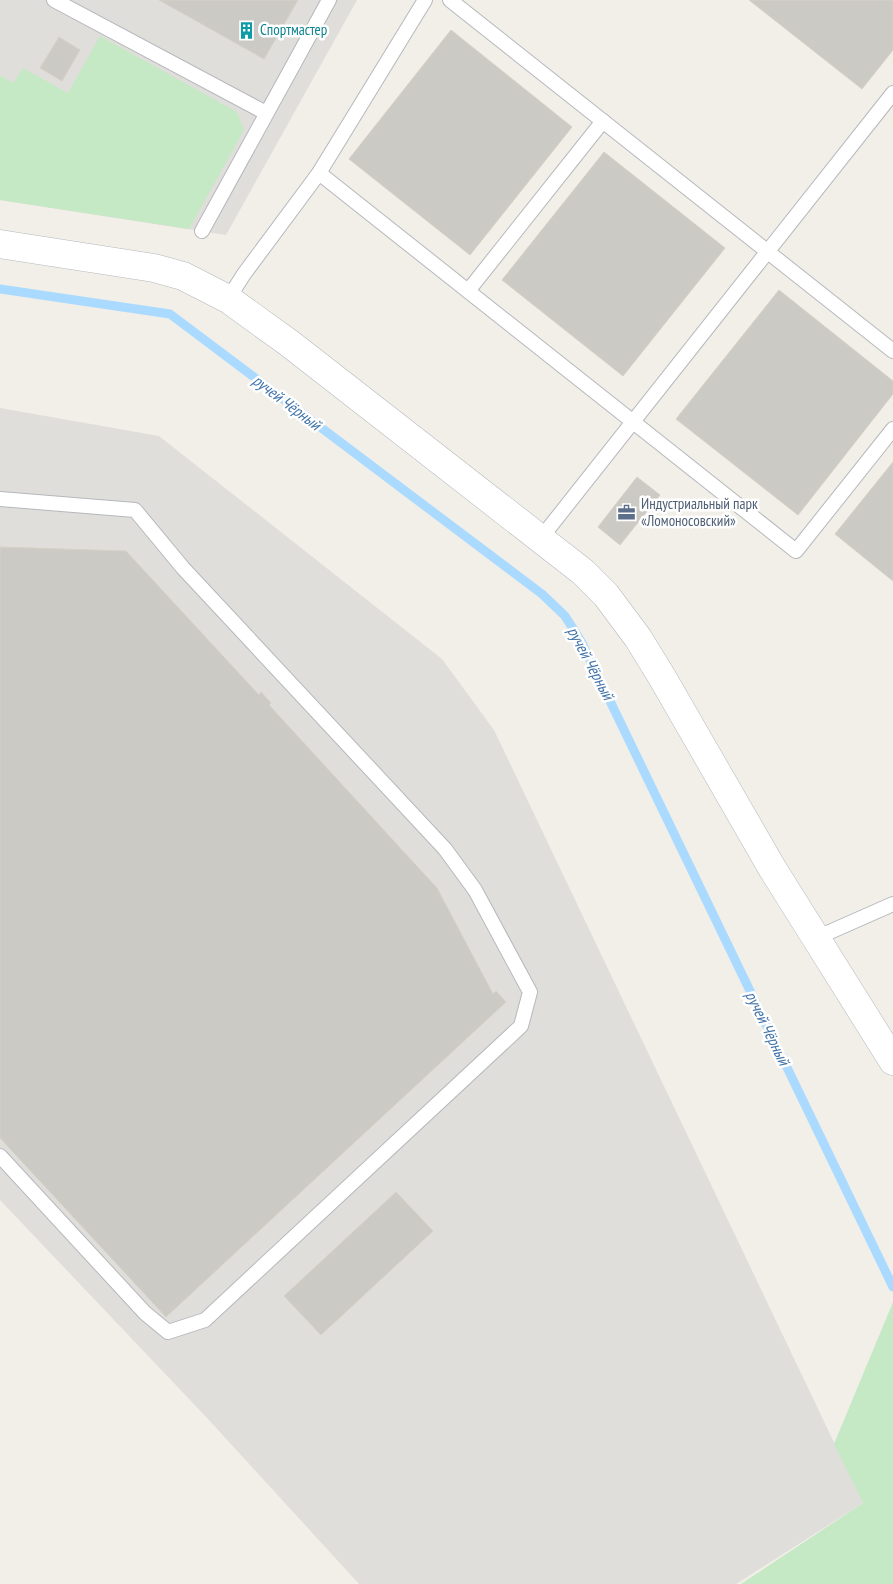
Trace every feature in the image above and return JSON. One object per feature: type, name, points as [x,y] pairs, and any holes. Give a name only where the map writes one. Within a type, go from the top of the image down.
[{"type":"street","points":[[0,244],[154,268],[184,276],[228,299],[296,349],[583,572],[606,595],[638,638],[662,676],[772,868],[893,1062]]},
{"type":"lane","points":[[54,0],[266,113]]},
{"type":"lane","points":[[202,231],[328,0]]},
{"type":"lane","points":[[228,299],[244,274],[319,173],[425,0]]},
{"type":"lane","points":[[450,0],[893,352]]},
{"type":"lane","points":[[541,538],[893,93]]},
{"type":"lane","points":[[468,291],[603,121]]},
{"type":"lane","points":[[319,173],[796,552],[893,429]]},
{"type":"lane","points":[[0,499],[135,510],[183,568],[445,849],[476,890],[530,992],[521,1026],[514,1033],[205,1320],[168,1332],[145,1313],[0,1156]]},
{"type":"lane","points":[[816,938],[893,904]]},
{"type":"shaded area","points":[[0,0],[357,0],[226,235],[0,200]]},
{"type":"shaded area","points":[[0,408],[159,436],[442,659],[494,730],[863,1503],[736,1584],[359,1584],[208,1419],[0,1200]]},
{"type":"green space","points":[[100,36],[237,112],[244,130],[189,229],[0,200],[0,75],[13,83],[23,68],[68,93]]},
{"type":"green space","points":[[893,1302],[893,1584],[741,1584],[863,1503],[834,1444]]},
{"type":"building","name":"Спортмастер","points":[[159,0],[298,0],[264,59]]},
{"type":"building","points":[[749,0],[893,0],[893,50],[862,89]]},
{"type":"building","points":[[451,30],[572,127],[470,255],[349,159]]},
{"type":"building","points":[[59,37],[80,50],[62,81],[40,68]]},
{"type":"building","points":[[604,152],[725,248],[623,376],[502,280]]},
{"type":"building","points":[[779,290],[893,381],[893,394],[798,515],[676,419]]},
{"type":"building","points":[[893,462],[893,581],[835,534]]},
{"type":"building","name":"Индустриальный парк «Ломоносовский»","points":[[637,477],[660,495],[620,545],[598,527]]},
{"type":"building","points":[[0,547],[126,551],[259,695],[261,692],[271,703],[269,705],[437,888],[493,994],[496,991],[506,1002],[166,1317],[0,1138]]},
{"type":"building","points":[[396,1192],[433,1231],[321,1335],[284,1296]]},
{"type":"waterway","name":"ручей Чёрный","points":[[0,289],[170,314],[542,594],[565,616],[582,643],[893,1287]]},
{"type":"place","name":"Спортмастер","points":[[246,30]]},
{"type":"place","name":"Индустриальный парк «Ломоносовский»","points":[[627,513]]}]
